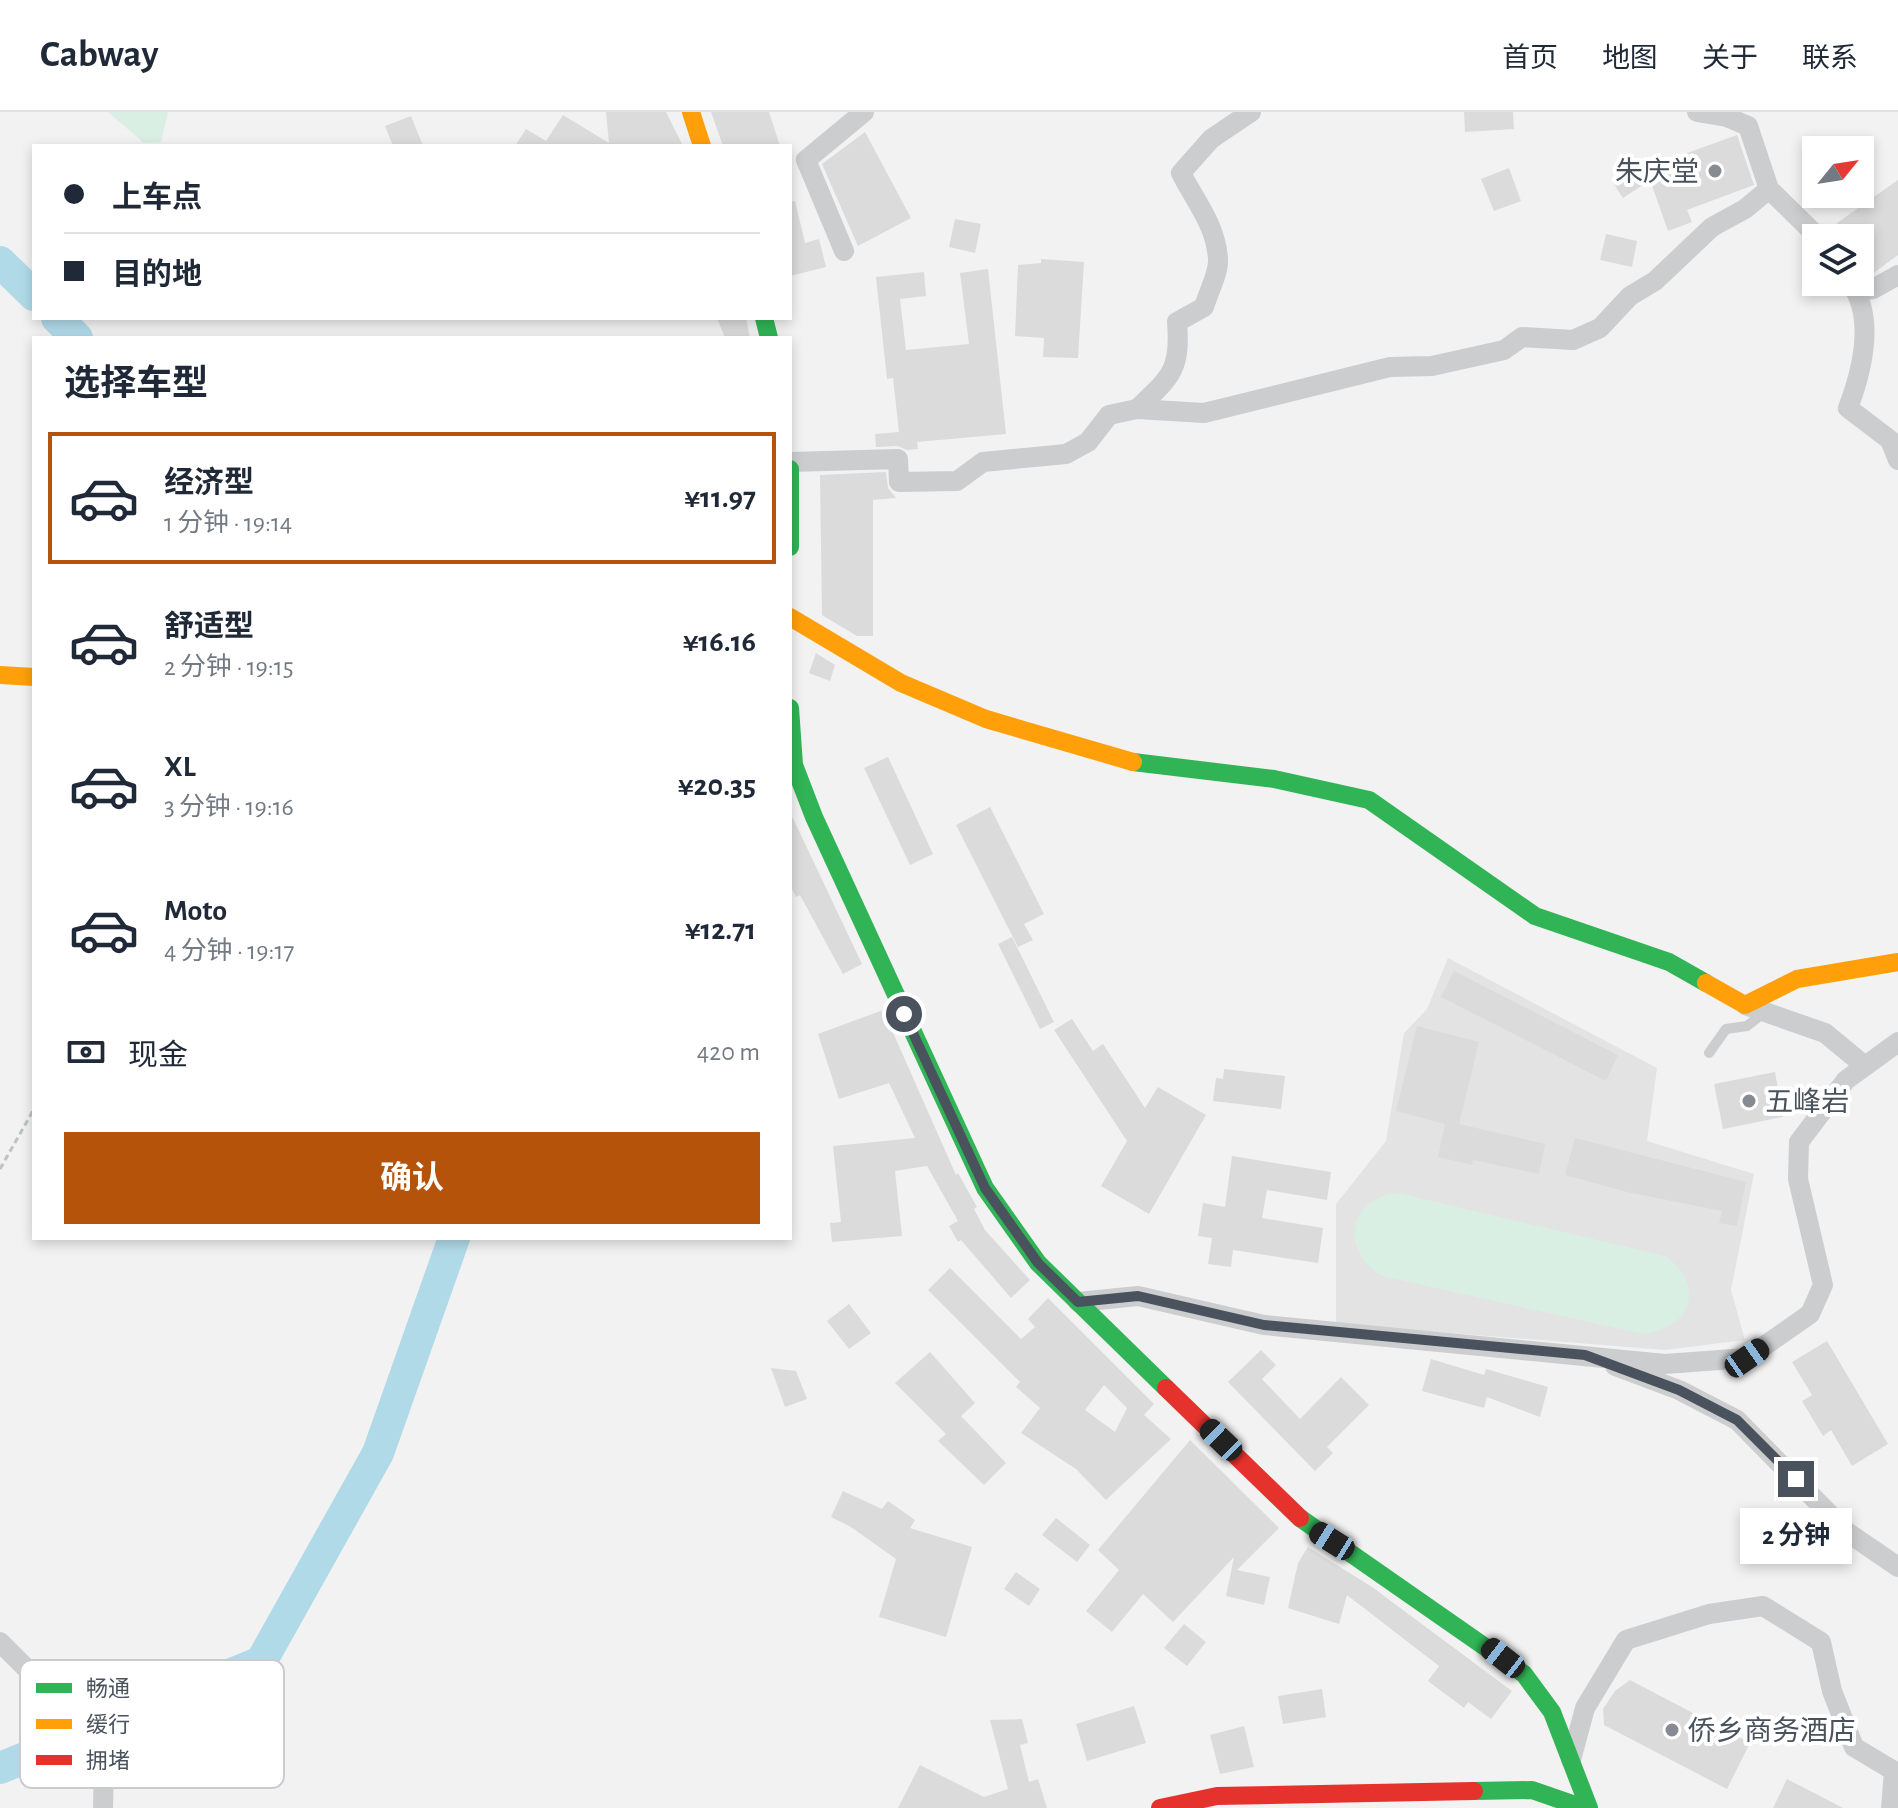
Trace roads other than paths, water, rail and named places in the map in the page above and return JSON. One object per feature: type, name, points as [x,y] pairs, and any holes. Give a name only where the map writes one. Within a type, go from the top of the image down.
[{"type":"main road","points":[[691,112],[701,144]]},
{"type":"main road","points":[[792,618],[901,683],[986,719],[1142,765],[1274,779],[1369,800],[1535,916],[1669,962],[1755,1008],[1797,979],[1898,962]]},
{"type":"main road","points":[[0,675],[32,677]]},
{"type":"main road","points":[[792,736],[794,765],[814,817],[985,1188],[1038,1263],[1307,1525],[1395,1581],[1524,1674],[1552,1712],[1587,1808]]},
{"type":"main road","points":[[1160,1808],[1217,1796],[1532,1790],[1587,1808]]},
{"type":"street","points":[[844,251],[806,160],[864,112]]},
{"type":"street","points":[[1137,409],[1166,382],[1180,354],[1177,322],[1204,307],[1219,261],[1206,213],[1193,197],[1181,173],[1211,139],[1251,112]]},
{"type":"street","points":[[1697,112],[1727,117],[1748,126],[1769,189],[1805,224]]},
{"type":"street","points":[[792,462],[898,459],[899,482],[957,481],[983,462],[1066,454],[1088,442],[1109,415],[1137,409],[1204,413],[1390,367],[1432,366],[1504,350],[1522,337],[1573,340],[1600,328],[1630,296],[1655,281],[1712,227],[1745,209],[1769,189]]},
{"type":"street","points":[[1874,288],[1898,275]]},
{"type":"street","points":[[1857,296],[1863,313],[1863,355],[1848,408],[1890,440],[1898,460]]},
{"type":"street","points":[[1755,1008],[1825,1033],[1865,1066]]},
{"type":"street","points":[[1078,1302],[1138,1296],[1264,1325],[1665,1364],[1747,1358],[1810,1314],[1823,1285],[1798,1179],[1799,1142],[1846,1080],[1898,1042]]},
{"type":"street","points":[[1585,1355],[1679,1390],[1737,1420],[1847,1532],[1898,1567]]},
{"type":"street","points":[[1571,1760],[1585,1708],[1626,1640],[1709,1614],[1763,1606],[1821,1642],[1832,1691],[1854,1747],[1894,1771],[1891,1808]]},
{"type":"street","points":[[0,1642],[20,1662]]},
{"type":"street","points":[[103,1788],[103,1808]]},
{"type":"lane","points":[[1709,1053],[1726,1029],[1747,1026],[1755,1008]]},
{"type":"waterway","points":[[0,262],[32,293]]},
{"type":"waterway","points":[[59,320],[75,336]]},
{"type":"waterway","points":[[262,1660],[378,1453],[453,1240]]},
{"type":"waterway","points":[[0,1768],[20,1760]]},
{"type":"place","name":"朱庆堂","points":[[1715,171]]},
{"type":"place","name":"五峰岩","points":[[1749,1101]]},
{"type":"place","name":"侨乡商务酒店","points":[[1672,1730]]}]
